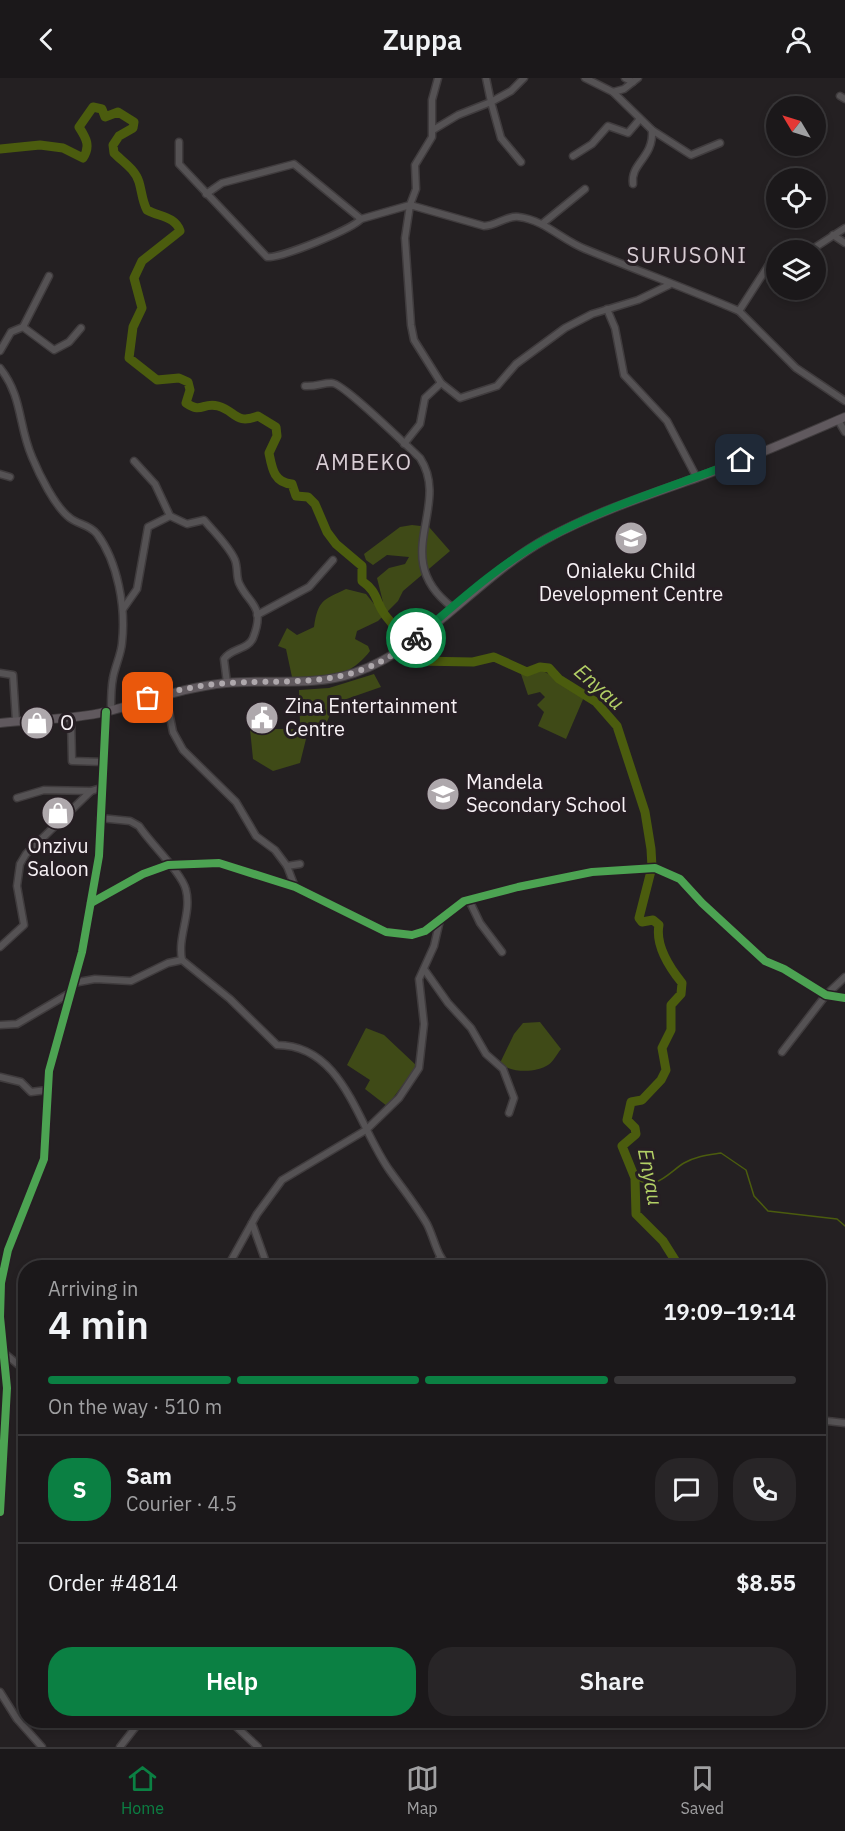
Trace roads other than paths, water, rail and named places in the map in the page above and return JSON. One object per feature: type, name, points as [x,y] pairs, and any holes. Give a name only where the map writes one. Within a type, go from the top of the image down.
[{"type":"main road","points":[[0,723],[71,718],[108,711],[168,693],[227,683],[333,679],[380,664],[503,566],[562,530],[649,494],[697,478],[842,418]]},
{"type":"street","points":[[438,78],[432,100],[433,130],[430,141],[415,165],[416,189],[410,205],[405,238],[412,331],[416,343],[441,383],[460,398],[494,388],[516,364],[551,336],[581,319],[638,300],[670,284]]},
{"type":"street","points":[[486,78],[501,138],[521,162]]},
{"type":"street","points":[[433,130],[458,115],[511,91],[524,78]]},
{"type":"street","points":[[585,78],[612,92],[652,129],[691,155],[720,143]]},
{"type":"street","points":[[625,78],[636,80]]},
{"type":"street","points":[[612,92],[621,91],[636,80]]},
{"type":"street","points":[[573,156],[592,144],[608,126],[628,133],[640,119]]},
{"type":"street","points":[[633,184],[636,167],[651,148],[652,129]]},
{"type":"street","points":[[179,142],[179,164],[267,257],[285,255],[316,240],[337,235],[361,219],[410,205],[484,226],[495,225],[512,217],[542,224],[583,248],[739,311],[796,368],[845,401]]},
{"type":"street","points":[[206,194],[222,183],[294,164],[361,219]]},
{"type":"street","points":[[542,224],[585,189]]},
{"type":"street","points":[[826,240],[845,228]]},
{"type":"street","points":[[834,235],[845,243]]},
{"type":"street","points":[[739,311],[766,269]]},
{"type":"street","points":[[0,351],[11,332],[23,327],[49,276]]},
{"type":"street","points":[[607,309],[615,328],[624,375],[667,421],[697,478]]},
{"type":"street","points":[[23,327],[54,350],[69,342],[81,328]]},
{"type":"street","points":[[0,368],[16,394],[22,427],[32,458],[46,486],[67,516],[88,525],[99,536],[115,571],[123,609],[122,646],[112,681],[108,711],[101,788],[99,855],[91,903],[73,983],[49,1071],[44,1159],[8,1250],[1,1284],[0,1317],[4,1353],[6,1416],[0,1512]]},
{"type":"street","points":[[305,387],[320,387],[334,383],[362,403],[420,458],[428,475],[422,561],[430,582],[452,607]]},
{"type":"street","points":[[404,444],[420,424],[425,398],[441,383]]},
{"type":"street","points":[[842,418],[845,432]]},
{"type":"street","points":[[134,461],[155,484],[170,516],[187,524],[204,520],[236,561],[238,580],[254,602],[257,615],[251,642],[228,654],[224,659],[227,683]]},
{"type":"street","points":[[0,474],[10,477]]},
{"type":"street","points":[[123,609],[137,589],[148,527],[170,516]]},
{"type":"street","points":[[257,615],[309,587],[333,560]]},
{"type":"street","points":[[0,673],[11,672],[13,675],[16,721]]},
{"type":"street","points":[[169,712],[173,732],[183,750],[232,798],[251,823],[256,836],[275,850],[287,866],[295,886]]},
{"type":"street","points":[[71,718],[72,761],[103,762]]},
{"type":"street","points":[[17,798],[44,790],[91,791],[101,788]]},
{"type":"street","points":[[0,947],[25,921],[17,886],[20,864],[26,854],[91,791]]},
{"type":"street","points":[[100,818],[130,821],[139,826],[179,876],[186,890],[182,960],[230,999],[277,1045],[291,1045],[303,1049],[333,1071],[343,1083],[389,1170],[408,1192],[432,1234],[439,1259]]},
{"type":"street","points":[[91,903],[143,874],[168,865],[219,863],[295,886],[334,904],[366,924],[394,935],[419,934],[456,906],[469,900],[592,872],[655,868],[680,879],[758,956],[826,996],[845,998]]},
{"type":"street","points":[[287,866],[300,864]]},
{"type":"street","points":[[469,900],[482,927],[502,951]]},
{"type":"street","points":[[231,1260],[252,1223],[282,1180],[366,1130],[399,1098],[419,1068],[424,1024],[419,983],[440,929],[440,920]]},
{"type":"street","points":[[73,983],[95,979],[131,981],[168,963],[182,960]]},
{"type":"street","points":[[424,969],[448,1003],[471,1028],[486,1054],[503,1069],[514,1098],[508,1113]]},
{"type":"street","points":[[782,1052],[826,996],[845,977]]},
{"type":"street","points":[[0,1025],[17,1024],[70,993]]},
{"type":"street","points":[[0,1077],[21,1083],[31,1092],[47,1090]]},
{"type":"street","points":[[252,1223],[265,1260]]},
{"type":"street","points":[[0,1252],[8,1250]]},
{"type":"street","points":[[4,1353],[18,1364]]},
{"type":"street","points":[[826,1421],[845,1423]]},
{"type":"street","points":[[0,1692],[18,1720]]},
{"type":"street","points":[[25,1728],[42,1747]]},
{"type":"street","points":[[120,1747],[135,1728]]},
{"type":"street","points":[[238,1728],[258,1747]]},
{"type":"waterway","name":"Enyau","points":[[0,149],[40,145],[63,148],[83,158],[87,150],[87,142],[79,127],[93,107],[102,109],[105,117],[118,112],[134,122],[133,128],[119,136],[113,145],[114,153],[132,169],[137,177],[147,210],[171,220],[180,231],[142,261],[134,278],[142,308],[133,327],[129,358],[157,380],[179,378],[188,382],[190,390],[186,403],[191,406],[196,408],[208,405],[218,406],[240,418],[258,416],[276,427],[277,436],[269,453],[275,474],[281,481],[292,484],[296,496],[308,497],[315,504],[327,532],[336,544],[362,566],[362,581],[374,593],[385,615],[407,642],[417,661],[473,662],[494,657],[527,672],[540,667],[549,668],[559,679],[596,702],[617,726],[645,812],[651,849],[652,867],[639,918],[642,922],[653,920],[659,925],[661,948],[682,983],[681,994],[671,1005],[671,1030],[662,1048],[666,1070],[661,1080],[642,1100],[631,1102],[627,1120],[635,1128],[636,1134],[622,1146],[635,1178],[636,1214],[663,1241],[675,1260]]},
{"type":"waterway","points":[[635,1178],[642,1182],[655,1182],[689,1161],[721,1153],[746,1170],[754,1196],[768,1211],[837,1219],[845,1226]]},
{"type":"place","name":"Onialeku Child Development Centre","points":[[631,538]]},
{"type":"place","name":"Zina Entertainment Centre","points":[[262,718]]},
{"type":"place","name":"O","points":[[37,723]]},
{"type":"place","name":"Mandela Secondary School","points":[[443,794]]},
{"type":"place","name":"Onzivu Saloon","points":[[58,813]]},
{"type":"district","name":"SURUSONI","points":[[687,255]]},
{"type":"district","name":"AMBEKO","points":[[364,462]]}]
